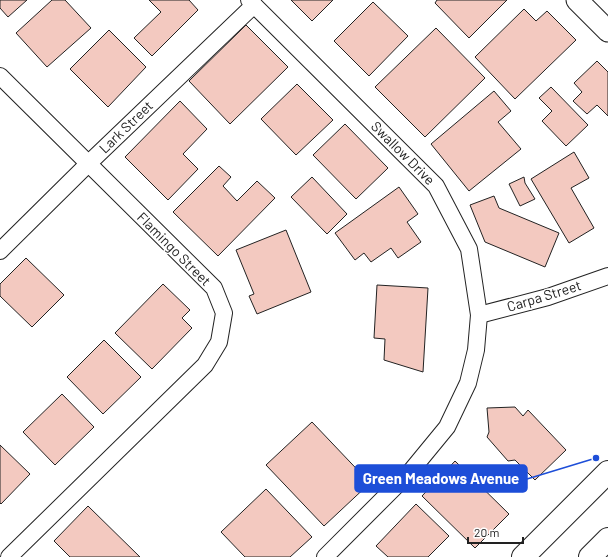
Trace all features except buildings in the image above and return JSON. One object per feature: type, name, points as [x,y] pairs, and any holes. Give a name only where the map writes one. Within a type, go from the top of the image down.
[{"type":"main road","points":[[523,557],[608,472]]},
{"type":"main road","points":[[590,557],[608,539]]},
{"type":"street","points":[[577,0],[608,31]]},
{"type":"street","name":"Lark Street","points":[[0,251],[252,2]]},
{"type":"street","name":"Swallow Drive","points":[[252,2],[436,186],[469,249],[479,315],[476,350],[468,383],[447,427],[410,472],[325,557]]},
{"type":"street","name":"Flamingo Street","points":[[0,76],[214,288],[224,313],[220,342],[205,365],[9,557]]},
{"type":"street","name":"Carpa Street","points":[[479,315],[548,297],[608,276]]},
{"type":"place","name":"Green Meadows Avenue","points":[[596,458]]}]
